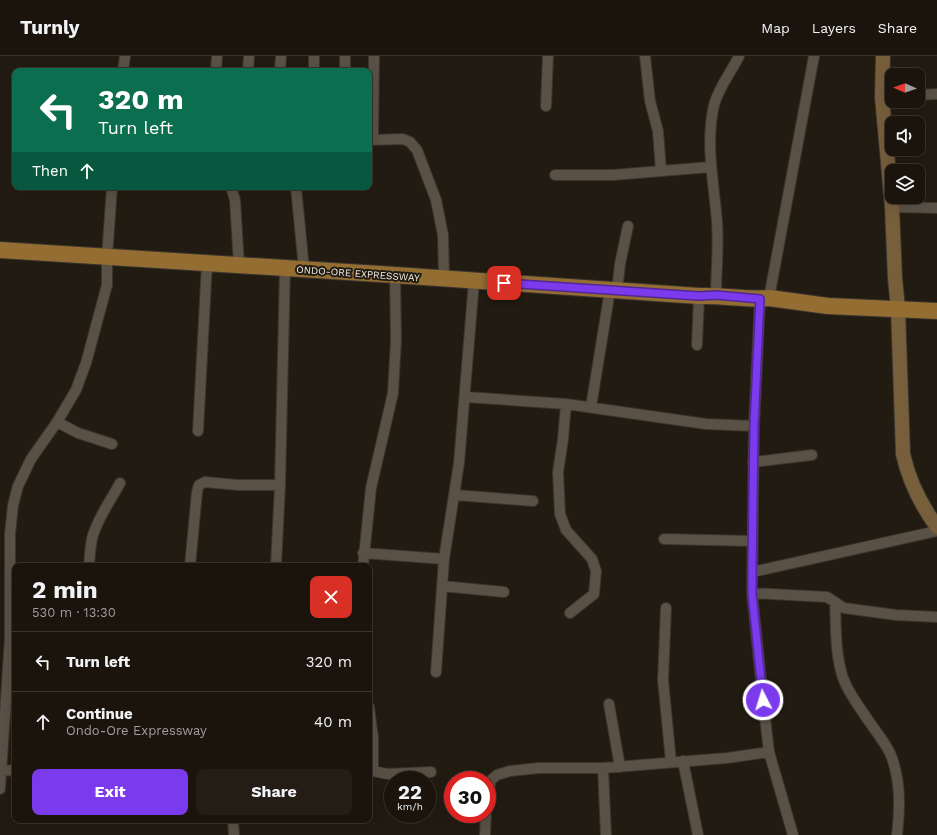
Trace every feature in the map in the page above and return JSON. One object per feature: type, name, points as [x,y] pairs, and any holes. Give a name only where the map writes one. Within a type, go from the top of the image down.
[{"type":"main road","name":"ONDO-ORE EXPRESSWAY","points":[[0,250],[444,278],[699,296],[716,295],[765,298],[828,306],[937,311]]},
{"type":"street","points":[[123,68],[125,56]]},
{"type":"street","points":[[216,68],[217,56]]},
{"type":"street","points":[[248,68],[249,56]]},
{"type":"street","points":[[280,68],[281,56]]},
{"type":"street","points":[[314,56],[314,68]]},
{"type":"street","points":[[345,56],[345,68]]},
{"type":"street","points":[[372,112],[374,56]]},
{"type":"street","points":[[546,106],[548,56]]},
{"type":"street","points":[[645,56],[650,101],[658,132],[661,171]]},
{"type":"street","points":[[716,295],[717,224],[710,167],[710,132],[714,104],[724,81],[739,56]]},
{"type":"street","points":[[793,835],[769,752],[763,700],[752,594],[753,462],[754,426],[765,298],[814,56]]},
{"type":"street","points":[[883,56],[885,76]]},
{"type":"street","points":[[925,95],[937,94]]},
{"type":"street","points":[[888,108],[895,284],[898,309],[903,454],[912,484],[926,512],[937,527]]},
{"type":"street","points":[[372,140],[403,138],[410,142],[417,150],[436,200],[443,235],[444,278]]},
{"type":"street","points":[[555,175],[613,174],[710,167]]},
{"type":"street","points":[[0,789],[11,684],[10,534],[13,505],[18,486],[31,458],[58,422],[76,390],[86,363],[107,285],[107,257],[112,190]]},
{"type":"street","points":[[231,190],[235,200],[239,265]]},
{"type":"street","points":[[296,190],[304,269]]},
{"type":"street","points":[[892,207],[937,208]]},
{"type":"street","points":[[590,407],[613,290],[628,226]]},
{"type":"street","points":[[198,431],[206,263]]},
{"type":"street","points":[[276,563],[280,485],[285,268]]},
{"type":"street","points":[[363,563],[371,488],[393,393],[396,340],[395,275]]},
{"type":"street","points":[[436,672],[444,559],[455,495],[466,397],[474,281]]},
{"type":"street","points":[[697,345],[699,296]]},
{"type":"street","points":[[466,397],[566,404],[706,424],[754,426]]},
{"type":"street","points":[[566,404],[558,472],[560,514],[566,530],[592,559],[596,571],[594,594],[570,612]]},
{"type":"street","points":[[58,422],[78,433],[112,444]]},
{"type":"street","points":[[753,462],[812,455]]},
{"type":"street","points":[[190,563],[197,492],[199,485],[205,482],[238,485],[280,485]]},
{"type":"street","points":[[88,563],[93,534],[101,515],[120,483]]},
{"type":"street","points":[[455,495],[533,501]]},
{"type":"street","points":[[752,572],[937,531]]},
{"type":"street","points":[[664,539],[752,541]]},
{"type":"street","points":[[363,553],[444,559]]},
{"type":"street","points":[[442,586],[504,592]]},
{"type":"street","points":[[752,594],[827,597],[844,608],[854,610],[896,615],[937,617]]},
{"type":"street","points":[[835,602],[838,657],[843,678],[853,697],[890,752],[895,767],[899,788],[897,835]]},
{"type":"street","points":[[666,608],[663,680],[671,762]]},
{"type":"street","points":[[609,704],[620,767]]},
{"type":"street","points":[[372,730],[372,754]]},
{"type":"street","points":[[496,776],[510,771],[539,768],[620,767],[727,758],[769,752]]},
{"type":"street","points":[[683,761],[698,835]]},
{"type":"street","points":[[603,768],[606,835]]},
{"type":"street","points":[[1,771],[12,770]]},
{"type":"street","points":[[372,770],[384,773]]},
{"type":"street","points":[[233,823],[234,835]]},
{"type":"street","points":[[485,835],[486,823]]},
{"type":"route","points":[[504,283],[699,296],[716,295],[760,299],[754,426],[752,594],[763,700]]}]
